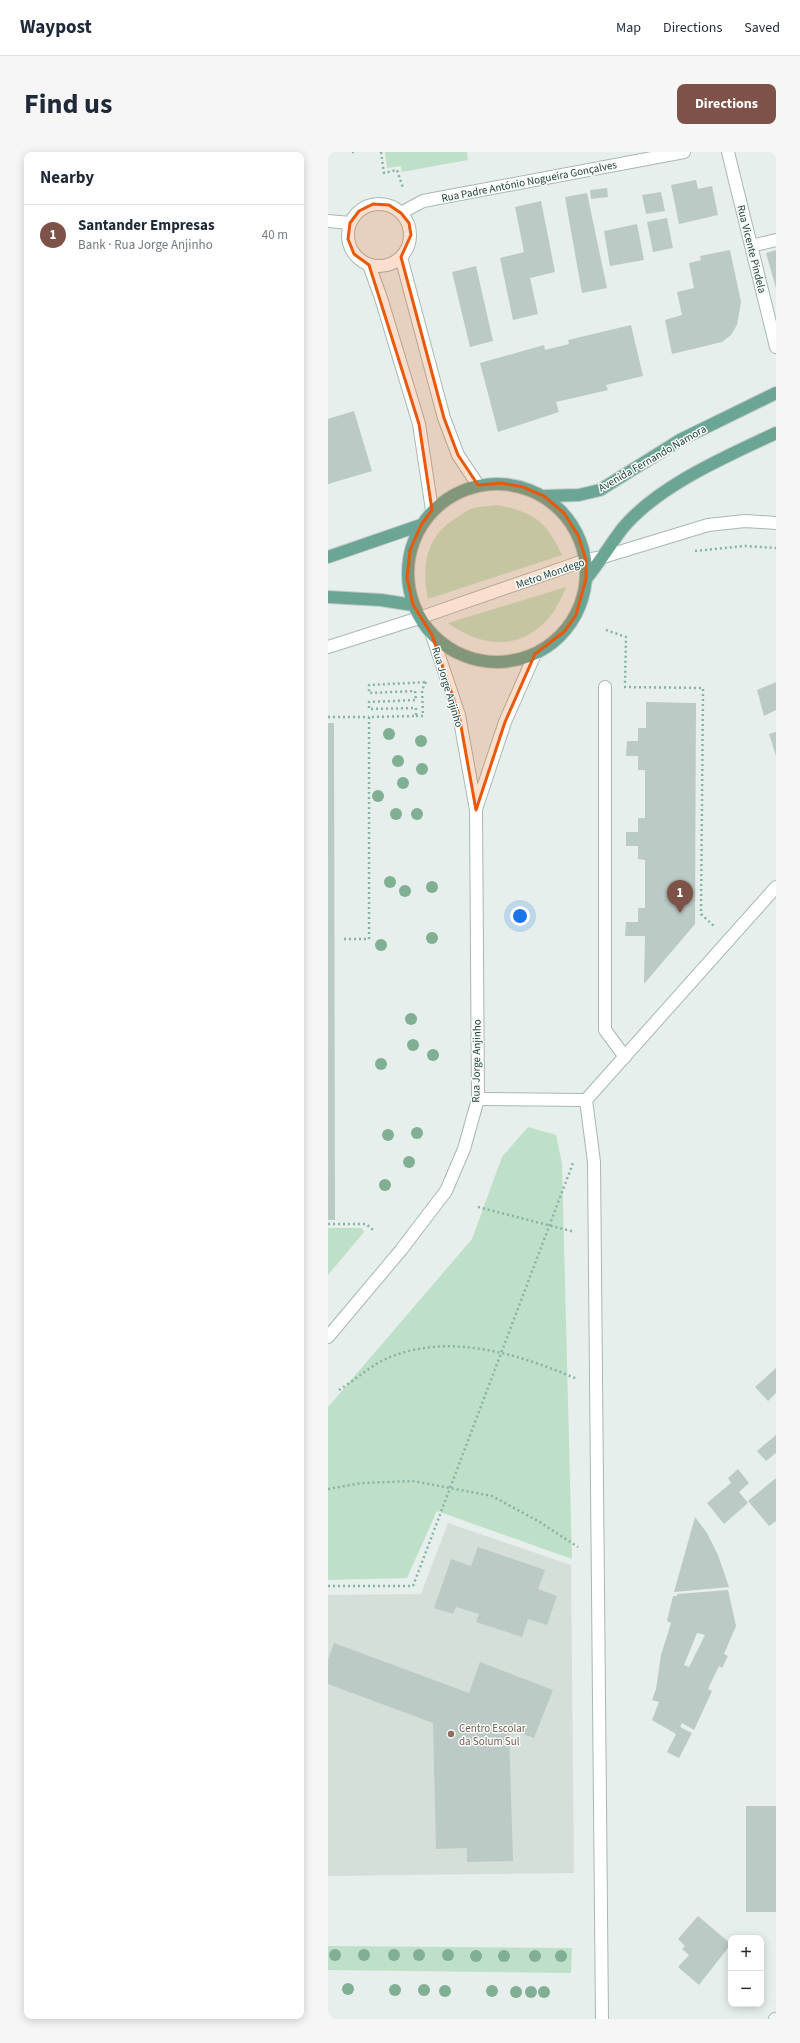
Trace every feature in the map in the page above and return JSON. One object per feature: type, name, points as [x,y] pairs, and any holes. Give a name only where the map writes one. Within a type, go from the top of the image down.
[{"type":"main road","name":"Avenida Fernando Namora","points":[[544,496],[579,496],[600,490],[680,440],[776,393]]},
{"type":"main road","name":"Avenida Fernando Namora","points":[[586,578],[623,528],[652,502],[709,465],[776,433]]},
{"type":"main road","name":"Avenida Fernando Namora","points":[[501,483],[508,484],[524,487],[544,496],[564,513],[578,535],[586,560],[586,578],[581,604],[576,615],[565,631],[551,644],[535,654],[513,661],[491,662],[469,658],[449,649],[432,635],[419,618],[413,605],[407,578],[408,564],[410,550],[421,525],[432,510],[453,494],[478,485],[501,483]]},
{"type":"main road","points":[[328,557],[421,525]]},
{"type":"main road","points":[[328,597],[381,600],[413,605]]},
{"type":"street","name":"Rua Padre António Nogueira Gonçalves","points":[[401,213],[423,201],[684,152]]},
{"type":"street","name":"Rua Vicente Pindela","points":[[728,152],[776,347]]},
{"type":"street","points":[[374,204],[389,205],[401,213],[408,223],[411,235],[408,247],[401,257],[387,266],[370,265],[354,254],[348,239],[350,223],[359,211],[374,204]]},
{"type":"street","points":[[328,221],[350,223]]},
{"type":"street","points":[[751,246],[776,240]]},
{"type":"street","points":[[401,257],[444,418],[458,455],[478,485]]},
{"type":"street","points":[[370,265],[382,298],[419,424],[432,510]]},
{"type":"street","name":"Metro Mondego","points":[[328,646],[419,618],[586,560],[603,557],[708,525],[745,521],[776,523]]},
{"type":"street","name":"Rua Jorge Anjinho","points":[[328,1337],[401,1250],[446,1191],[464,1149],[478,1099],[476,810],[459,715],[432,635]]},
{"type":"street","name":"Rua Jorge Anjinho","points":[[476,810],[505,722],[535,654]]},
{"type":"street","points":[[605,687],[605,1030],[625,1057]]},
{"type":"street","points":[[478,1099],[586,1100],[776,887]]},
{"type":"street","points":[[586,1100],[594,1162],[602,2019]]},
{"type":"path","points":[[381,152],[384,173],[397,170],[399,178]]},
{"type":"path","points":[[693,552],[745,546],[776,548]]},
{"type":"path","points":[[606,630],[626,637],[625,687]]},
{"type":"path","points":[[328,717],[423,716],[422,690],[427,682],[369,685],[369,693],[415,692],[416,700],[369,702],[369,709],[416,708],[416,716]]},
{"type":"path","points":[[605,687],[703,688],[700,914]]},
{"type":"path","points":[[344,939],[369,939],[369,717]]},
{"type":"path","points":[[328,1586],[413,1586],[573,1163],[579,1162]]},
{"type":"path","points":[[478,1207],[580,1233]]},
{"type":"path","points":[[328,1224],[366,1224],[374,1230]]},
{"type":"path","points":[[339,1390],[388,1358],[428,1348],[467,1348],[501,1352],[543,1364],[581,1381]]},
{"type":"path","points":[[328,1489],[362,1482],[412,1481],[492,1496],[538,1521],[582,1550]]},
{"type":"highlighted area","points":[[373,204],[389,205],[401,213],[409,223],[411,235],[401,257],[444,418],[458,455],[478,485],[501,483],[523,487],[544,496],[564,513],[578,535],[586,560],[586,579],[576,615],[565,631],[535,654],[505,722],[476,810],[459,715],[432,635],[413,605],[407,578],[410,550],[421,525],[432,510],[419,424],[369,265],[354,254],[348,239],[350,223],[359,211]]},
{"type":"shaded area","name":"Centro Escolar da Solum Sul","points":[[448,1523],[571,1565],[574,1873],[328,1876],[328,1595],[421,1594]]},
{"type":"green space","points":[[385,152],[467,152],[468,160],[402,172],[401,166],[387,168]]},
{"type":"green space","points":[[498,505],[521,511],[538,520],[550,534],[562,555],[428,599],[425,575],[426,563],[428,552],[439,533],[447,524],[470,509]]},
{"type":"green space","points":[[566,587],[557,606],[545,622],[532,633],[517,640],[501,642],[484,640],[466,634],[448,623]]},
{"type":"green space","points":[[528,1127],[556,1135],[562,1163],[572,1559],[437,1511],[407,1578],[328,1580],[328,1407],[472,1239],[502,1157]]},
{"type":"green space","points":[[328,1228],[362,1228],[364,1232],[328,1275]]},
{"type":"green space","points":[[328,1946],[572,1948],[571,1973],[328,1970]]},
{"type":"building","points":[[696,180],[698,189],[712,186],[718,215],[679,224],[671,185]]},
{"type":"building","points":[[607,188],[608,197],[591,199],[590,190]]},
{"type":"building","points":[[661,192],[665,211],[646,214],[642,195]]},
{"type":"building","points":[[587,193],[607,288],[582,293],[565,197]]},
{"type":"building","points":[[541,201],[555,272],[530,278],[538,314],[513,320],[500,258],[524,252],[515,207]]},
{"type":"building","points":[[667,218],[673,248],[653,252],[647,222]]},
{"type":"building","points":[[637,224],[644,260],[610,266],[604,231]]},
{"type":"building","points":[[730,250],[741,302],[737,325],[731,335],[722,342],[672,354],[665,320],[682,315],[677,292],[694,288],[689,263],[701,260],[700,256]]},
{"type":"building","points":[[776,250],[776,288],[766,253]]},
{"type":"building","points":[[476,266],[493,341],[470,347],[452,272]]},
{"type":"building","points":[[631,325],[643,376],[606,385],[608,390],[556,402],[559,412],[498,432],[480,363],[544,345],[545,350],[569,344],[568,340]]},
{"type":"building","points":[[354,411],[372,471],[328,484],[328,419]]},
{"type":"building","points":[[776,682],[776,710],[764,716],[757,690]]},
{"type":"building","points":[[646,702],[696,703],[695,924],[644,984],[645,936],[625,936],[626,922],[638,922],[638,908],[645,908],[645,860],[638,859],[638,846],[626,846],[626,832],[638,832],[638,818],[645,818],[645,770],[638,770],[638,756],[626,756],[627,741],[638,741],[638,728],[646,728]]},
{"type":"building","points":[[328,723],[334,723],[335,1220],[328,1220]]},
{"type":"building","points":[[776,732],[776,756],[769,734]]},
{"type":"building","points":[[776,1368],[776,1393],[768,1401],[755,1387]]},
{"type":"building","points":[[776,1435],[776,1453],[766,1461],[757,1451]]},
{"type":"building","points":[[738,1469],[749,1483],[739,1492],[748,1503],[724,1524],[707,1503],[731,1483],[728,1478]]},
{"type":"building","points":[[776,1478],[776,1521],[769,1526],[748,1501]]},
{"type":"building","points":[[695,1517],[707,1533],[718,1555],[729,1587],[674,1592]]},
{"type":"building","points":[[478,1547],[545,1570],[538,1589],[557,1596],[547,1625],[528,1619],[522,1637],[476,1622],[479,1614],[456,1607],[453,1614],[434,1608],[451,1559],[471,1566]]},
{"type":"building","points":[[728,1590],[736,1626],[724,1654],[728,1656],[722,1668],[719,1666],[708,1689],[712,1691],[694,1730],[682,1723],[680,1727],[692,1733],[679,1758],[667,1752],[676,1734],[652,1720],[659,1702],[652,1700],[656,1689],[661,1655],[671,1623],[667,1621],[673,1596],[677,1596],[677,1594]],"holes":[[[697,1633],[705,1635],[689,1667],[684,1665]]]},
{"type":"building","points":[[334,1643],[469,1693],[480,1662],[553,1690],[534,1738],[509,1729],[513,1861],[467,1862],[467,1848],[436,1849],[433,1723],[328,1684],[328,1660]]},
{"type":"building","points":[[746,1806],[776,1806],[776,1912],[746,1912]]},
{"type":"building","points":[[698,1916],[728,1941],[728,1948],[699,1985],[678,1967],[689,1955],[682,1949],[685,1946],[678,1939]]},
{"type":"place","name":"Santander Empresas","points":[[680,913]]},
{"type":"place","name":"Centro Escolar da Solum Sul","points":[[451,1734]]}]
